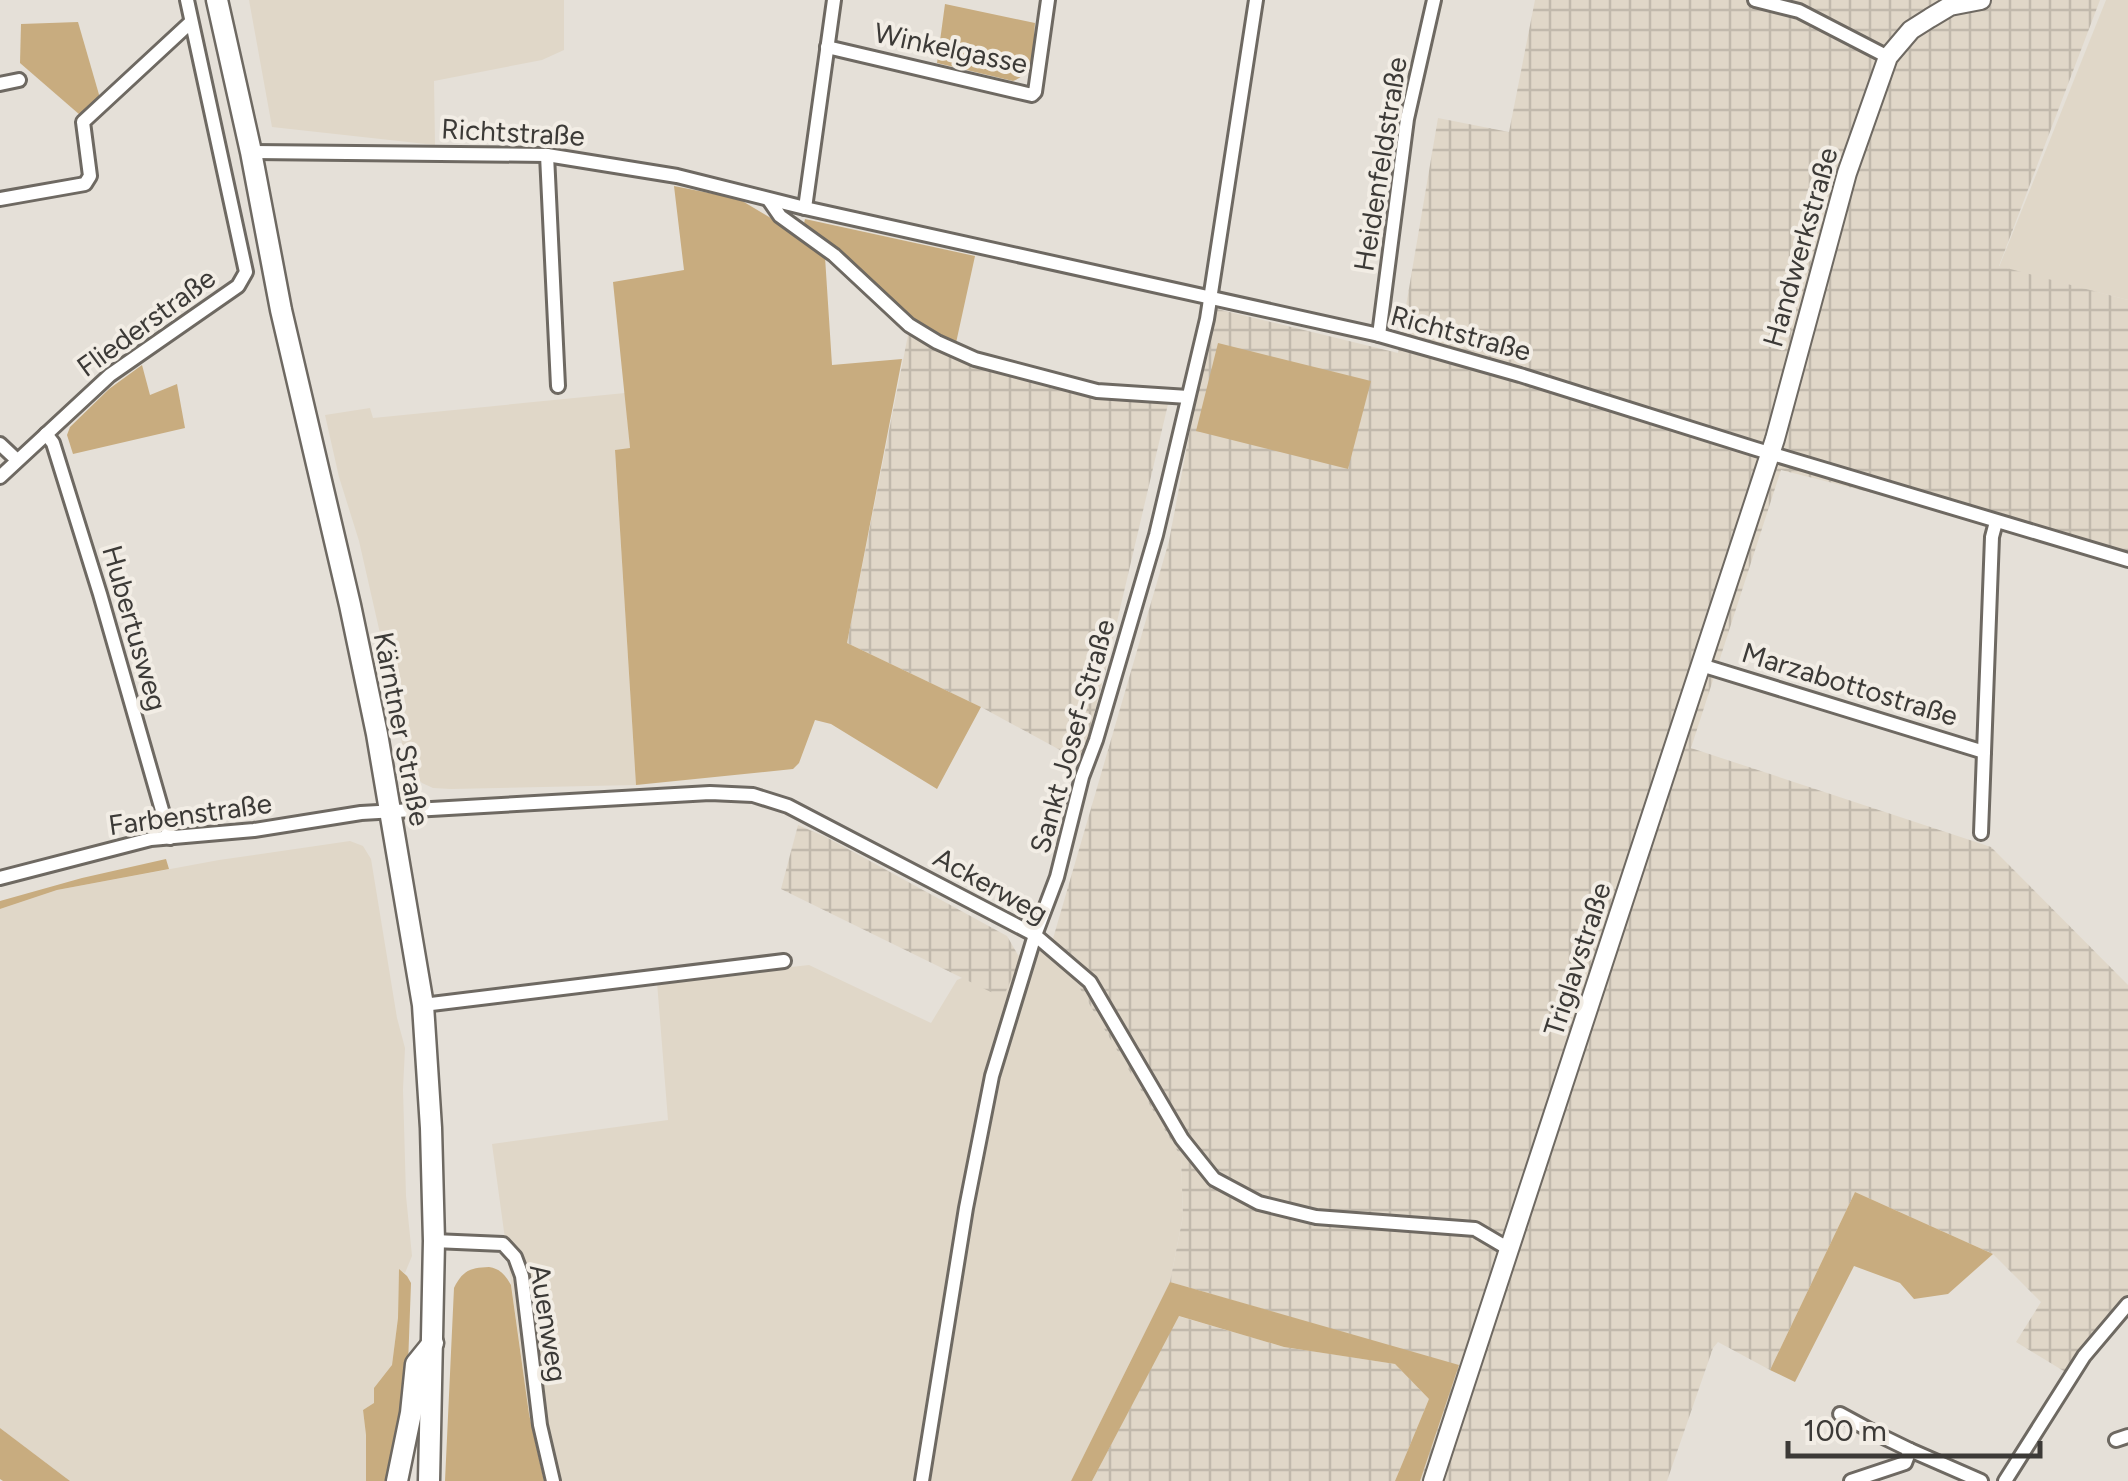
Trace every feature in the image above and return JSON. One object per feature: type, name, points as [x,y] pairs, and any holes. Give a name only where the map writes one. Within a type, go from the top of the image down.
[{"type":"main road","name":"Kärntner Straße","points":[[217,0],[280,310],[360,649],[423,1005],[434,1240],[429,1481]]},
{"type":"main road","points":[[398,1481],[416,1364],[432,1344]]},
{"type":"street","name":"Fliederstraße","points":[[0,477],[110,375],[238,286],[246,272],[187,0]]},
{"type":"street","points":[[805,208],[834,0]]},
{"type":"street","name":"Winkelgasse","points":[[827,47],[1032,95],[1048,0]]},
{"type":"street","name":"Sankt Josef-Straße","points":[[922,1481],[966,1208],[992,1076],[1035,935],[1058,877],[1082,777],[1156,535],[1211,299],[1256,0]]},
{"type":"street","name":"Heidenfeldstraße","points":[[1378,336],[1408,120],[1434,0]]},
{"type":"street","points":[[1755,0],[1799,11],[1888,57]]},
{"type":"street","name":"Handwerkstraße","points":[[1770,454],[1847,173],[1888,57],[1911,30],[1930,18],[1950,6],[1981,0]]},
{"type":"street","points":[[0,199],[85,184],[90,176],[83,122],[191,22]]},
{"type":"street","points":[[0,84],[19,80]]},
{"type":"street","name":"Richtstraße","points":[[250,152],[547,154],[646,170],[1378,336],[1520,374],[1770,454],[2128,560]]},
{"type":"street","points":[[547,154],[558,386]]},
{"type":"street","name":"Richtstraße","points":[[769,200],[780,216],[834,255],[908,325],[936,342],[975,359],[1097,391],[1188,396]]},
{"type":"street","name":"Hubertusweg","points":[[46,434],[53,443],[88,556],[170,838]]},
{"type":"street","points":[[0,444],[17,460]]},
{"type":"street","name":"Triglavstraße","points":[[1433,1481],[1770,454]]},
{"type":"street","name":"Marzabottostraße","points":[[1981,833],[1992,537],[1996,522]]},
{"type":"street","name":"Marzabottostraße","points":[[1702,664],[1984,752]]},
{"type":"street","name":"Ackerweg","points":[[390,810],[710,793],[753,794],[788,806],[1035,935],[1090,982],[1182,1139],[1214,1180],[1259,1202],[1316,1217],[1475,1229],[1508,1249]]},
{"type":"street","name":"Farbenstraße","points":[[0,878],[151,840],[390,810]]},
{"type":"street","points":[[423,1005],[784,961]]},
{"type":"street","name":"Auenweg","points":[[434,1240],[503,1244],[515,1257],[522,1276],[540,1426],[553,1481]]},
{"type":"street","points":[[2005,1481],[2084,1356],[2128,1304]]},
{"type":"street","points":[[1840,1414],[1875,1434],[1981,1481]]},
{"type":"street","points":[[1851,1481],[1905,1462],[1910,1450]]},
{"type":"shaded area","points":[[249,0],[564,0],[564,50],[542,60],[434,81],[435,145],[272,127]]},
{"type":"shaded area","points":[[1535,0],[2100,0],[1999,266],[2128,300],[2128,557],[1781,470],[1691,748],[1991,847],[2128,985],[2128,1298],[2067,1373],[2016,1342],[2041,1302],[1993,1254],[1855,1192],[1770,1370],[1718,1342],[1713,1348],[1667,1481],[1420,1481],[1458,1366],[1170,1282],[1183,1216],[1181,1157],[1052,942],[1169,541],[1213,308],[1398,353],[1438,118],[1509,132]]},
{"type":"shaded area","points":[[2106,0],[2128,0],[2128,300],[1999,267]]},
{"type":"shaded area","points":[[945,4],[1035,23],[1032,57],[1026,72],[1013,81],[937,63]]},
{"type":"shaded area","points":[[78,22],[100,98],[80,115],[20,63],[21,24]]},
{"type":"shaded area","points":[[674,186],[739,199],[825,257],[832,365],[902,359],[847,643],[981,707],[937,789],[831,724],[815,720],[799,763],[793,769],[636,785],[615,450],[630,448],[613,282],[684,270]]},
{"type":"shaded area","points":[[805,219],[975,256],[956,343],[910,319],[803,228]]},
{"type":"shaded area","points":[[909,330],[948,354],[982,367],[1097,397],[1169,400],[1082,762],[981,707],[847,643]]},
{"type":"shaded area","points":[[1218,343],[1371,381],[1348,469],[1196,431]]},
{"type":"shaded area","points":[[142,365],[150,395],[177,384],[185,428],[73,454],[67,435],[70,427],[109,389]]},
{"type":"shaded area","points":[[625,393],[630,448],[615,451],[636,785],[451,789],[422,783],[410,770],[403,750],[359,541],[325,415],[370,408],[373,418]]},
{"type":"shaded area","points":[[798,825],[1007,936],[1018,955],[1003,998],[781,889]]},
{"type":"shaded area","points":[[350,841],[363,846],[371,859],[405,1048],[406,1196],[412,1256],[405,1273],[399,1270],[392,1365],[374,1404],[363,1410],[366,1481],[70,1481],[0,1428],[0,909],[57,890]]},
{"type":"shaded area","points":[[166,859],[169,869],[57,890],[0,909],[0,901]]},
{"type":"shaded area","points":[[1052,942],[1181,1157],[1183,1216],[1170,1282],[1071,1481],[544,1481],[529,1414],[492,1144],[668,1120],[657,982],[809,965],[931,1023],[957,980]]},
{"type":"shaded area","points":[[1855,1192],[1993,1254],[1948,1294],[1914,1299],[1900,1283],[1854,1266],[1795,1382],[1770,1370]]},
{"type":"shaded area","points":[[489,1267],[502,1273],[511,1285],[529,1414],[544,1481],[445,1481],[454,1288],[468,1271]]},
{"type":"shaded area","points":[[399,1269],[411,1283],[407,1392],[390,1481],[366,1481],[363,1410],[374,1403],[374,1388],[392,1365]]},
{"type":"shaded area","points":[[1170,1282],[1459,1365],[1420,1481],[1395,1481],[1429,1399],[1395,1364],[1284,1347],[1179,1316],[1092,1481],[1071,1481]]},
{"type":"shaded area","points":[[1178,1316],[1284,1347],[1395,1364],[1429,1399],[1395,1481],[1092,1481]]},
{"type":"shaded area","points":[[0,1428],[70,1481],[0,1479]]}]
